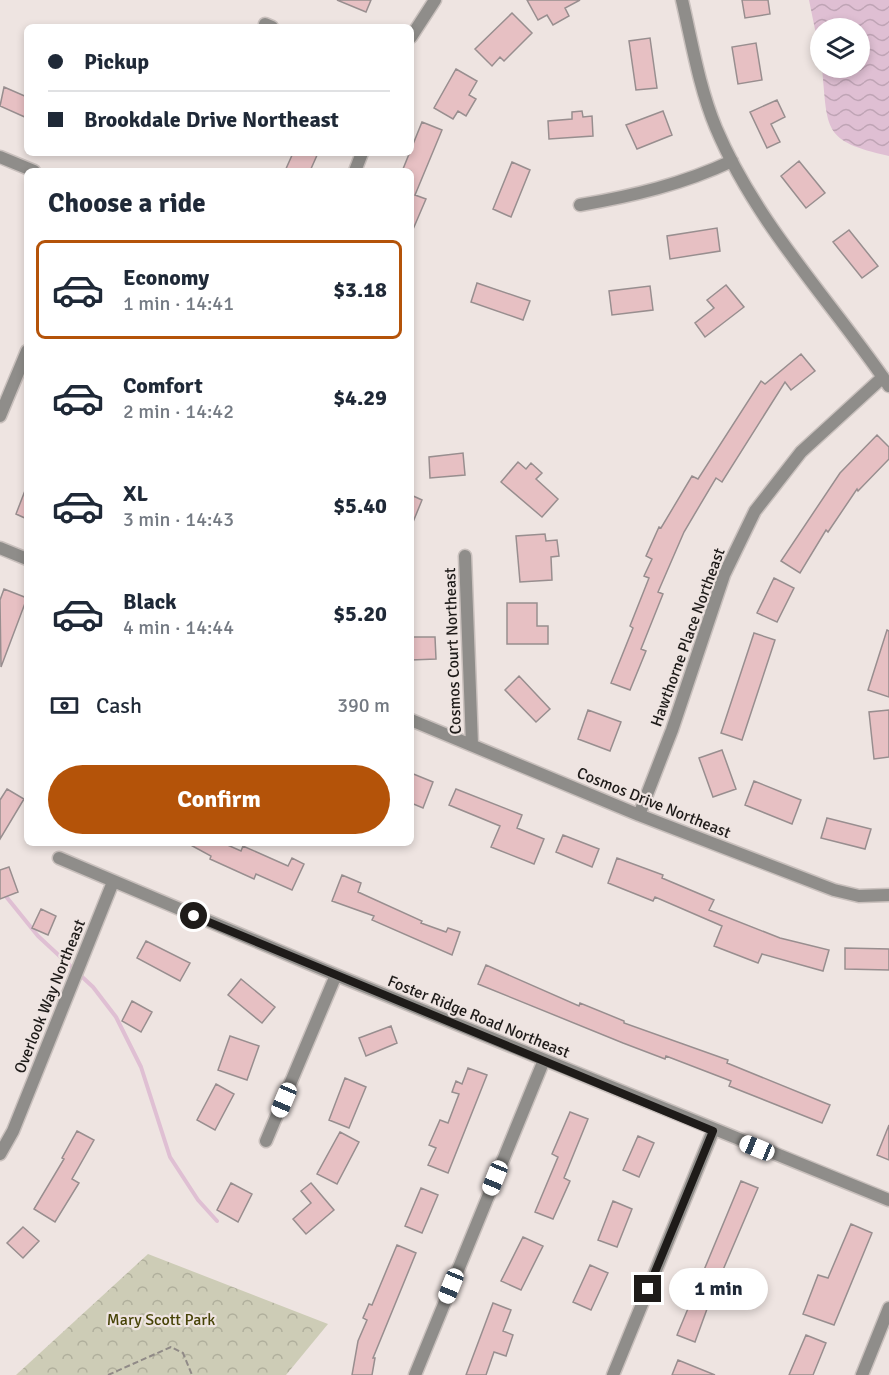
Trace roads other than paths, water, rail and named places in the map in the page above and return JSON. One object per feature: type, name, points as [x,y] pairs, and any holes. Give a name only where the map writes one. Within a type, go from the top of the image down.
[{"type":"street","points":[[414,32],[435,0]]},
{"type":"street","points":[[682,0],[700,82],[716,127],[732,161],[767,222],[886,382]]},
{"type":"street","points":[[0,157],[27,168]]},
{"type":"street","points":[[580,206],[646,193],[698,177],[732,161]]},
{"type":"street","points":[[0,416],[24,358]]},
{"type":"street","name":"Hawthorne Place Northeast","points":[[639,815],[672,730],[724,575],[755,511],[801,452],[886,382]]},
{"type":"street","points":[[0,548],[24,558]]},
{"type":"street","name":"Cosmos Court Northeast","points":[[465,556],[472,745]]},
{"type":"street","name":"Cosmos Drive Northeast","points":[[414,721],[639,815],[834,890],[860,896],[889,895]]},
{"type":"street","name":"Foster Ridge Road Northeast","points":[[59,858],[713,1131],[889,1200]]},
{"type":"street","name":"Overlook Way Northeast","points":[[0,1154],[13,1131],[113,882]]},
{"type":"street","points":[[266,1141],[336,975]]},
{"type":"street","points":[[415,1375],[544,1060]]},
{"type":"street","points":[[613,1375],[713,1131]]},
{"type":"street","points":[[861,1375],[889,1308]]},
{"type":"water","points":[[809,0],[889,0],[889,156],[851,145],[840,138],[828,119],[826,106],[823,78],[870,78],[870,18],[813,18]]},
{"type":"waterway","points":[[0,889],[38,936],[93,987],[116,1017],[141,1067],[170,1157],[198,1200],[217,1221]]},
{"type":"park label","name":"Mary Scott Park","points":[[161,1319]]}]
